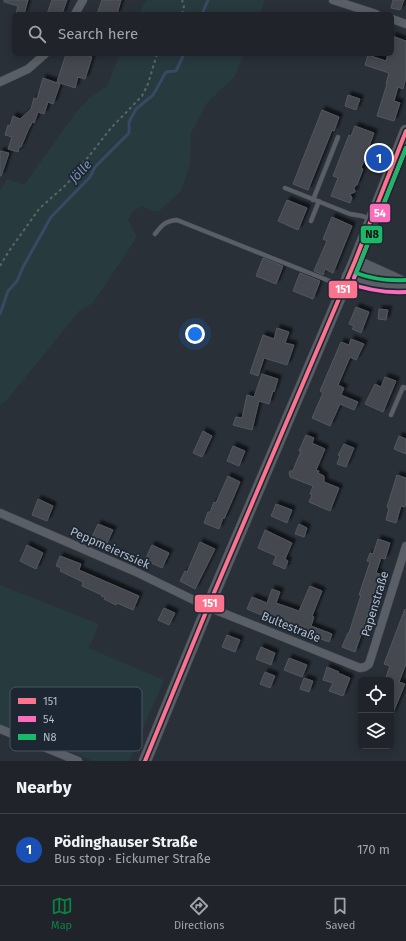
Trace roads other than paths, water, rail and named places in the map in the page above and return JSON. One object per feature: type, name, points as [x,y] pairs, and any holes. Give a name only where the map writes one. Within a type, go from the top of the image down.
[{"type":"main road","points":[[145,761],[208,607],[355,261],[406,131]]},
{"type":"main road","points":[[355,261],[406,285]]},
{"type":"main road","points":[[346,282],[393,287],[406,285]]},
{"type":"street","points":[[76,12],[83,0]]},
{"type":"street","points":[[333,0],[370,12]]},
{"type":"street","points":[[394,20],[406,24]]},
{"type":"street","points":[[0,82],[28,69],[43,56]]},
{"type":"street","name":"Peppmeierssiek","points":[[0,513],[134,571],[208,607]]},
{"type":"street","name":"Papenstraße","points":[[366,667],[369,664],[406,546]]},
{"type":"street","name":"Bultestraße","points":[[208,607],[360,668],[366,667]]},
{"type":"street","points":[[0,729],[10,733]]},
{"type":"street","points":[[54,751],[78,761]]},
{"type":"lane","points":[[313,200],[338,137]]},
{"type":"lane","points":[[285,188],[350,214],[372,219]]},
{"type":"lane","points":[[312,221],[319,201]]},
{"type":"lane","points":[[156,234],[162,224],[177,220],[346,282]]},
{"type":"lane","points":[[391,415],[403,387],[406,388]]},
{"type":"waterway","name":"Jölle","points":[[203,12],[208,0]]},
{"type":"waterway","name":"Jölle","points":[[0,314],[8,291],[17,281],[23,267],[51,217],[90,177],[95,167],[129,133],[129,122],[136,109],[153,95],[166,72],[176,71],[183,56]]},
{"type":"place","name":"Pödinghauser Straße","points":[[379,158]]}]
